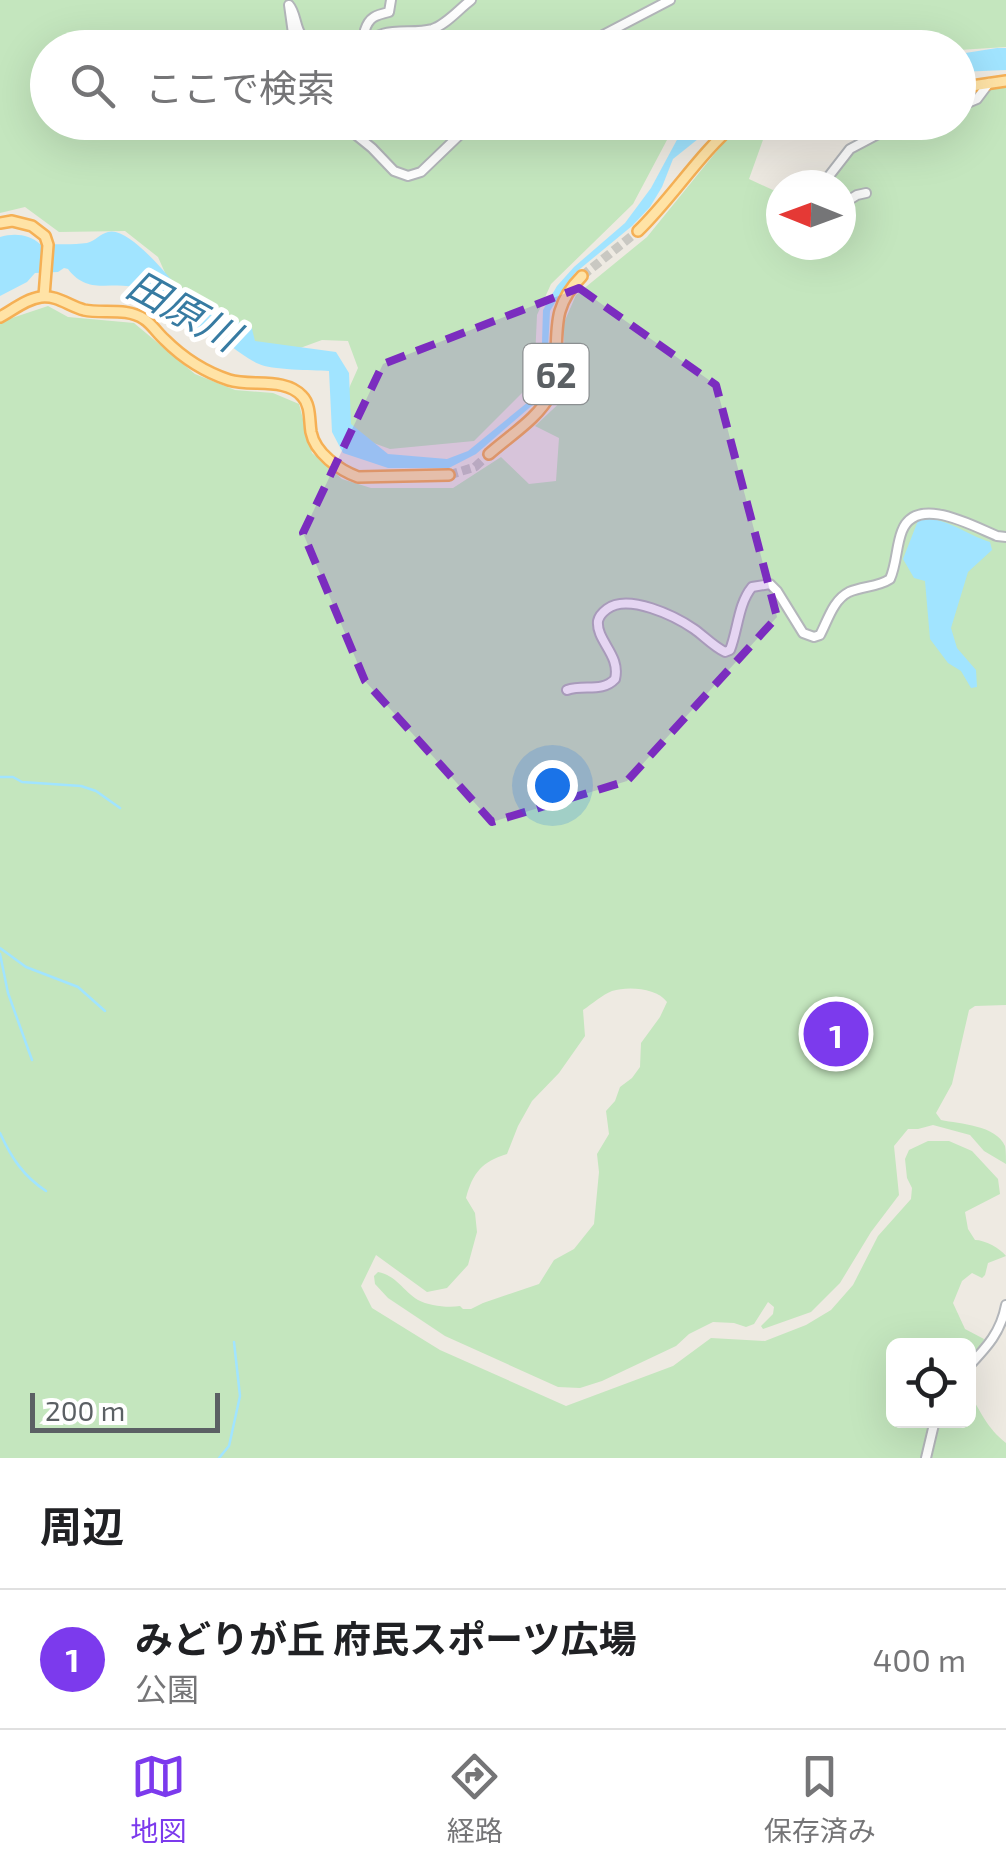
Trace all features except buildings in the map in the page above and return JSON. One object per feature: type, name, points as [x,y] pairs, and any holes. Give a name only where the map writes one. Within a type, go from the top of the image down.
[{"type":"main road","points":[[976,85],[1006,82]]},
{"type":"main road","points":[[638,230],[717,140]]},
{"type":"main road","points":[[0,223],[12,221],[32,226],[48,241],[44,293]]},
{"type":"main road","name":"62","points":[[489,454],[542,407],[551,392],[559,310],[570,288],[582,276]]},
{"type":"main road","points":[[0,316],[44,293],[85,310],[137,315],[207,372],[232,382],[293,388],[304,397],[314,444],[345,472],[358,477],[449,476]]},
{"type":"street","points":[[364,30],[373,16],[389,12],[391,0]]},
{"type":"street","points":[[426,30],[436,28],[471,0]]},
{"type":"street","points":[[613,30],[670,0]]},
{"type":"street","points":[[293,30],[289,5],[299,30]]},
{"type":"street","points":[[976,99],[989,83]]},
{"type":"street","points":[[362,140],[394,170],[408,176],[421,172],[454,140]]},
{"type":"street","points":[[834,170],[850,149],[867,140]]},
{"type":"street","points":[[856,195],[866,193]]},
{"type":"street","points":[[567,690],[603,688],[616,679],[616,664],[598,622],[601,614],[616,604],[638,604],[666,614],[725,652],[734,642],[746,595],[752,588],[770,584],[803,634],[814,637],[849,592],[890,579],[902,531],[914,516],[940,515],[1006,537]]},
{"type":"street","points":[[976,1358],[994,1339],[1006,1306]]},
{"type":"street","points":[[926,1458],[933,1428]]},
{"type":"highlighted area","points":[[579,288],[716,385],[777,617],[627,781],[492,822],[365,681],[303,533],[383,364]]},
{"type":"green space","points":[[0,0],[1006,0],[1006,47],[976,49],[976,30],[30,30],[30,140],[667,140],[633,204],[551,284],[537,315],[534,381],[474,441],[390,449],[357,437],[346,409],[358,368],[348,341],[322,340],[281,355],[178,302],[158,257],[125,231],[59,232],[25,207],[0,213]]},
{"type":"green space","points":[[991,87],[1006,87],[1006,1005],[975,1006],[969,1010],[952,1084],[936,1113],[941,1120],[994,1134],[1005,1146],[1006,1164],[984,1151],[970,1135],[933,1125],[908,1129],[894,1146],[899,1195],[840,1283],[811,1312],[763,1329],[761,1326],[773,1314],[774,1307],[768,1302],[754,1324],[746,1327],[713,1322],[676,1346],[580,1388],[558,1387],[445,1336],[388,1298],[375,1284],[374,1276],[378,1272],[390,1276],[422,1302],[471,1309],[539,1284],[554,1260],[574,1249],[594,1224],[597,1154],[609,1134],[606,1111],[620,1087],[640,1067],[641,1043],[667,1002],[649,991],[619,989],[583,1010],[585,1036],[559,1073],[532,1101],[507,1154],[485,1165],[472,1181],[466,1198],[475,1213],[477,1232],[468,1265],[447,1288],[427,1292],[376,1255],[361,1286],[372,1308],[440,1350],[566,1406],[673,1366],[711,1338],[765,1341],[831,1310],[853,1285],[878,1236],[911,1199],[905,1159],[909,1150],[928,1141],[949,1141],[972,1151],[998,1179],[1000,1194],[965,1212],[975,1240],[992,1245],[1006,1256],[988,1263],[982,1278],[972,1273],[962,1281],[953,1303],[965,1329],[984,1339],[976,1351],[976,1338],[886,1338],[886,1428],[976,1428],[976,1404],[1006,1443],[1006,1458],[0,1458],[0,322],[48,306],[68,317],[134,323],[195,374],[235,390],[273,393],[299,404],[312,453],[342,479],[371,488],[453,488],[501,457],[529,484],[556,481],[559,438],[535,426],[568,395],[563,325],[576,295],[647,237],[726,140],[763,140],[749,179],[766,187],[766,260],[856,260],[856,170],[835,170],[849,154],[879,140],[976,140],[976,102]]},
{"type":"water","points":[[1006,48],[1006,70],[976,71],[976,51]]},
{"type":"water","name":"田原川","points":[[677,140],[697,140],[673,159],[650,207],[575,273],[562,291],[550,311],[546,387],[535,403],[476,454],[449,468],[388,468],[343,453],[332,432],[329,371],[259,364],[226,343],[176,320],[140,289],[84,283],[64,268],[35,273],[27,282],[0,296],[0,237],[21,235],[40,244],[76,244],[118,232],[141,248],[194,306],[215,309],[230,320],[251,325],[255,341],[336,352],[349,373],[351,424],[388,454],[447,459],[468,451],[528,402],[541,374],[543,310],[557,286],[625,223],[651,188]]},
{"type":"water","points":[[919,518],[947,523],[990,542],[992,550],[968,572],[951,628],[957,648],[976,670],[977,687],[971,688],[961,671],[948,663],[930,639],[925,581],[914,578],[903,559]]},
{"type":"waterway","points":[[0,777],[81,786],[96,791],[120,808]]},
{"type":"waterway","points":[[0,948],[26,967],[78,987],[105,1011]]},
{"type":"waterway","points":[[0,954],[8,993],[32,1060]]},
{"type":"waterway","points":[[0,1133],[18,1165],[46,1191]]},
{"type":"waterway","points":[[219,1458],[229,1446],[240,1396],[234,1342]]},
{"type":"tunnel","points":[[582,276],[638,231]]},
{"type":"tunnel","points":[[449,475],[475,467],[489,454]]},
{"type":"place","name":"みどりが丘 府民スポーツ広場","points":[[836,1034]]}]
